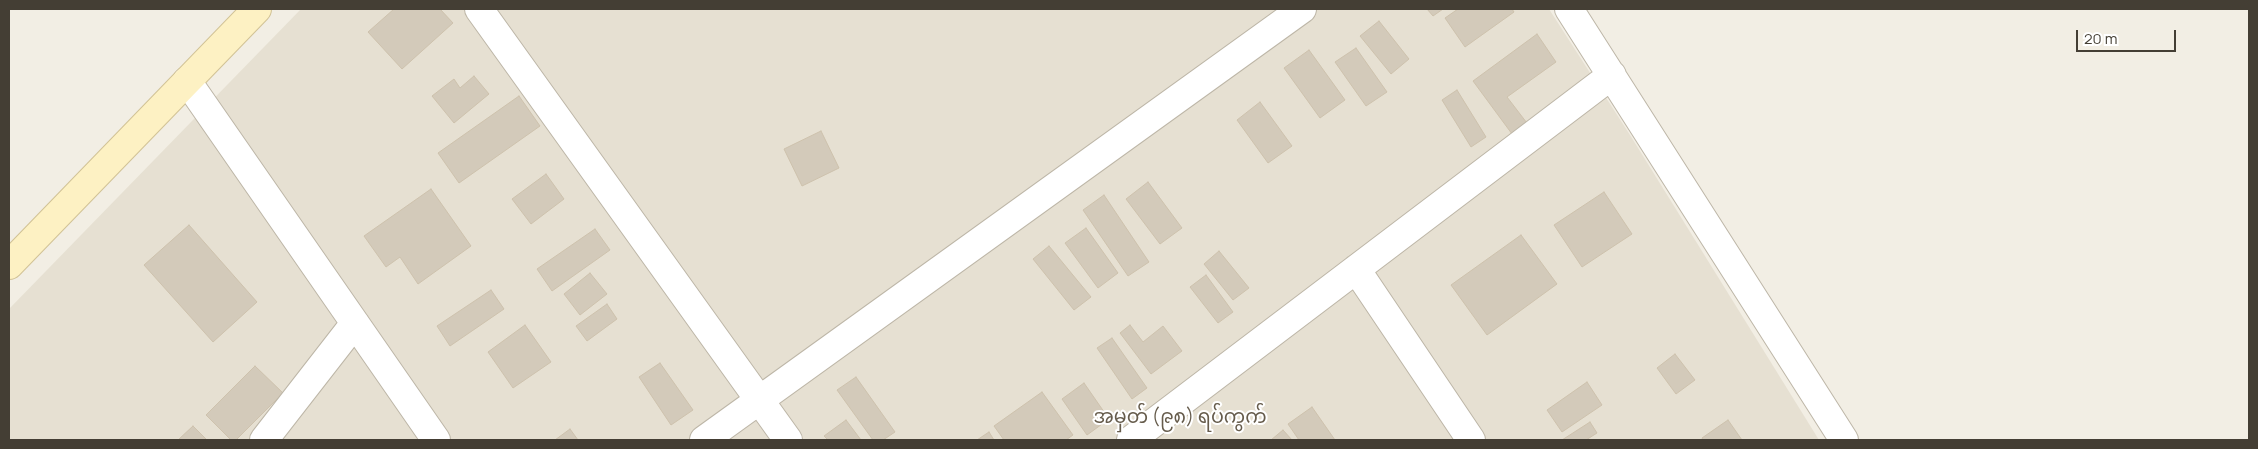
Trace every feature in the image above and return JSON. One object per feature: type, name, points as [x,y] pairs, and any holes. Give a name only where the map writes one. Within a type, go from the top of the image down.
[{"type":"street","points":[[9,265],[257,9]]},
{"type":"street","points":[[479,9],[788,440]]},
{"type":"street","points":[[704,440],[1302,9]]},
{"type":"street","points":[[1569,9],[1844,440]]},
{"type":"street","points":[[1141,437],[1356,268],[1612,75]]},
{"type":"street","points":[[186,81],[436,440]]},
{"type":"street","points":[[1356,268],[1471,440]]},
{"type":"street","points":[[264,440],[355,323]]},
{"type":"shaded area","points":[[301,9],[1549,9],[1630,135],[1819,440],[9,440],[9,309]]},
{"type":"building","points":[[394,9],[440,9],[453,23],[402,69],[368,32]]},
{"type":"building","points":[[1427,9],[1443,9],[1433,16]]},
{"type":"building","points":[[1458,9],[1512,9],[1514,12],[1465,47],[1445,18]]},
{"type":"building","points":[[1379,21],[1409,59],[1391,74],[1360,36]]},
{"type":"building","points":[[1537,34],[1556,62],[1507,97],[1530,127],[1515,138],[1473,81]]},
{"type":"building","points":[[1356,48],[1387,92],[1366,106],[1335,62]]},
{"type":"building","points":[[1309,50],[1345,100],[1320,118],[1284,68]]},
{"type":"building","points":[[474,76],[489,94],[454,123],[432,96],[454,79],[460,88]]},
{"type":"building","points":[[1457,90],[1486,137],[1471,147],[1442,100]]},
{"type":"building","points":[[519,96],[540,126],[459,183],[438,153]]},
{"type":"building","points":[[1260,102],[1292,146],[1268,163],[1237,120]]},
{"type":"building","points":[[821,131],[839,168],[802,186],[784,149]]},
{"type":"building","points":[[546,174],[564,199],[531,224],[512,199]]},
{"type":"building","points":[[1148,182],[1182,228],[1160,244],[1126,199]]},
{"type":"building","points":[[431,189],[471,246],[418,284],[400,257],[386,267],[364,236]]},
{"type":"building","points":[[1604,192],[1632,234],[1582,267],[1554,225]]},
{"type":"building","points":[[1104,195],[1149,262],[1128,276],[1083,210]]},
{"type":"building","points":[[189,225],[257,302],[213,342],[144,265]]},
{"type":"building","points":[[1086,228],[1118,273],[1098,288],[1065,243]]},
{"type":"building","points":[[595,229],[610,250],[552,291],[537,269]]},
{"type":"building","points":[[1521,235],[1557,284],[1487,335],[1451,285]]},
{"type":"building","points":[[1049,246],[1091,297],[1074,310],[1033,259]]},
{"type":"building","points":[[1219,251],[1249,288],[1233,300],[1204,264]]},
{"type":"building","points":[[590,273],[607,294],[580,315],[564,294]]},
{"type":"building","points":[[1206,275],[1233,312],[1218,323],[1190,287]]},
{"type":"building","points":[[491,290],[504,309],[450,346],[437,326]]},
{"type":"building","points":[[607,304],[617,319],[587,341],[576,326]]},
{"type":"building","points":[[525,325],[551,362],[513,388],[488,352]]},
{"type":"building","points":[[1130,325],[1143,342],[1163,326],[1182,351],[1151,374],[1120,333]]},
{"type":"building","points":[[1112,338],[1147,388],[1132,399],[1097,348]]},
{"type":"building","points":[[1675,354],[1695,380],[1676,394],[1657,368]]},
{"type":"building","points":[[660,363],[693,410],[671,425],[639,377]]},
{"type":"building","points":[[255,366],[283,393],[236,440],[231,440],[206,415]]},
{"type":"building","points":[[856,377],[895,432],[883,440],[873,440],[837,390]]},
{"type":"building","points":[[1587,382],[1602,405],[1562,432],[1547,410]]},
{"type":"building","points":[[1084,383],[1109,419],[1087,435],[1062,399]]},
{"type":"building","points":[[1042,392],[1073,435],[1066,440],[1004,440],[994,426]]},
{"type":"building","points":[[1312,407],[1335,440],[1299,440],[1288,424]]},
{"type":"building","points":[[846,420],[861,440],[828,440],[824,436]]},
{"type":"building","points":[[1728,420],[1742,440],[1703,440],[1702,438]]},
{"type":"building","points":[[1590,422],[1597,433],[1586,440],[1562,440]]},
{"type":"building","points":[[193,426],[207,440],[178,440]]},
{"type":"building","points":[[570,429],[578,440],[555,440]]},
{"type":"building","points":[[1283,430],[1292,440],[1271,440]]},
{"type":"building","points":[[989,432],[994,440],[977,440]]},
{"type":"district","name":"အမှတ် (၉၈) ရပ်ကွက်","points":[[1180,418]]}]
